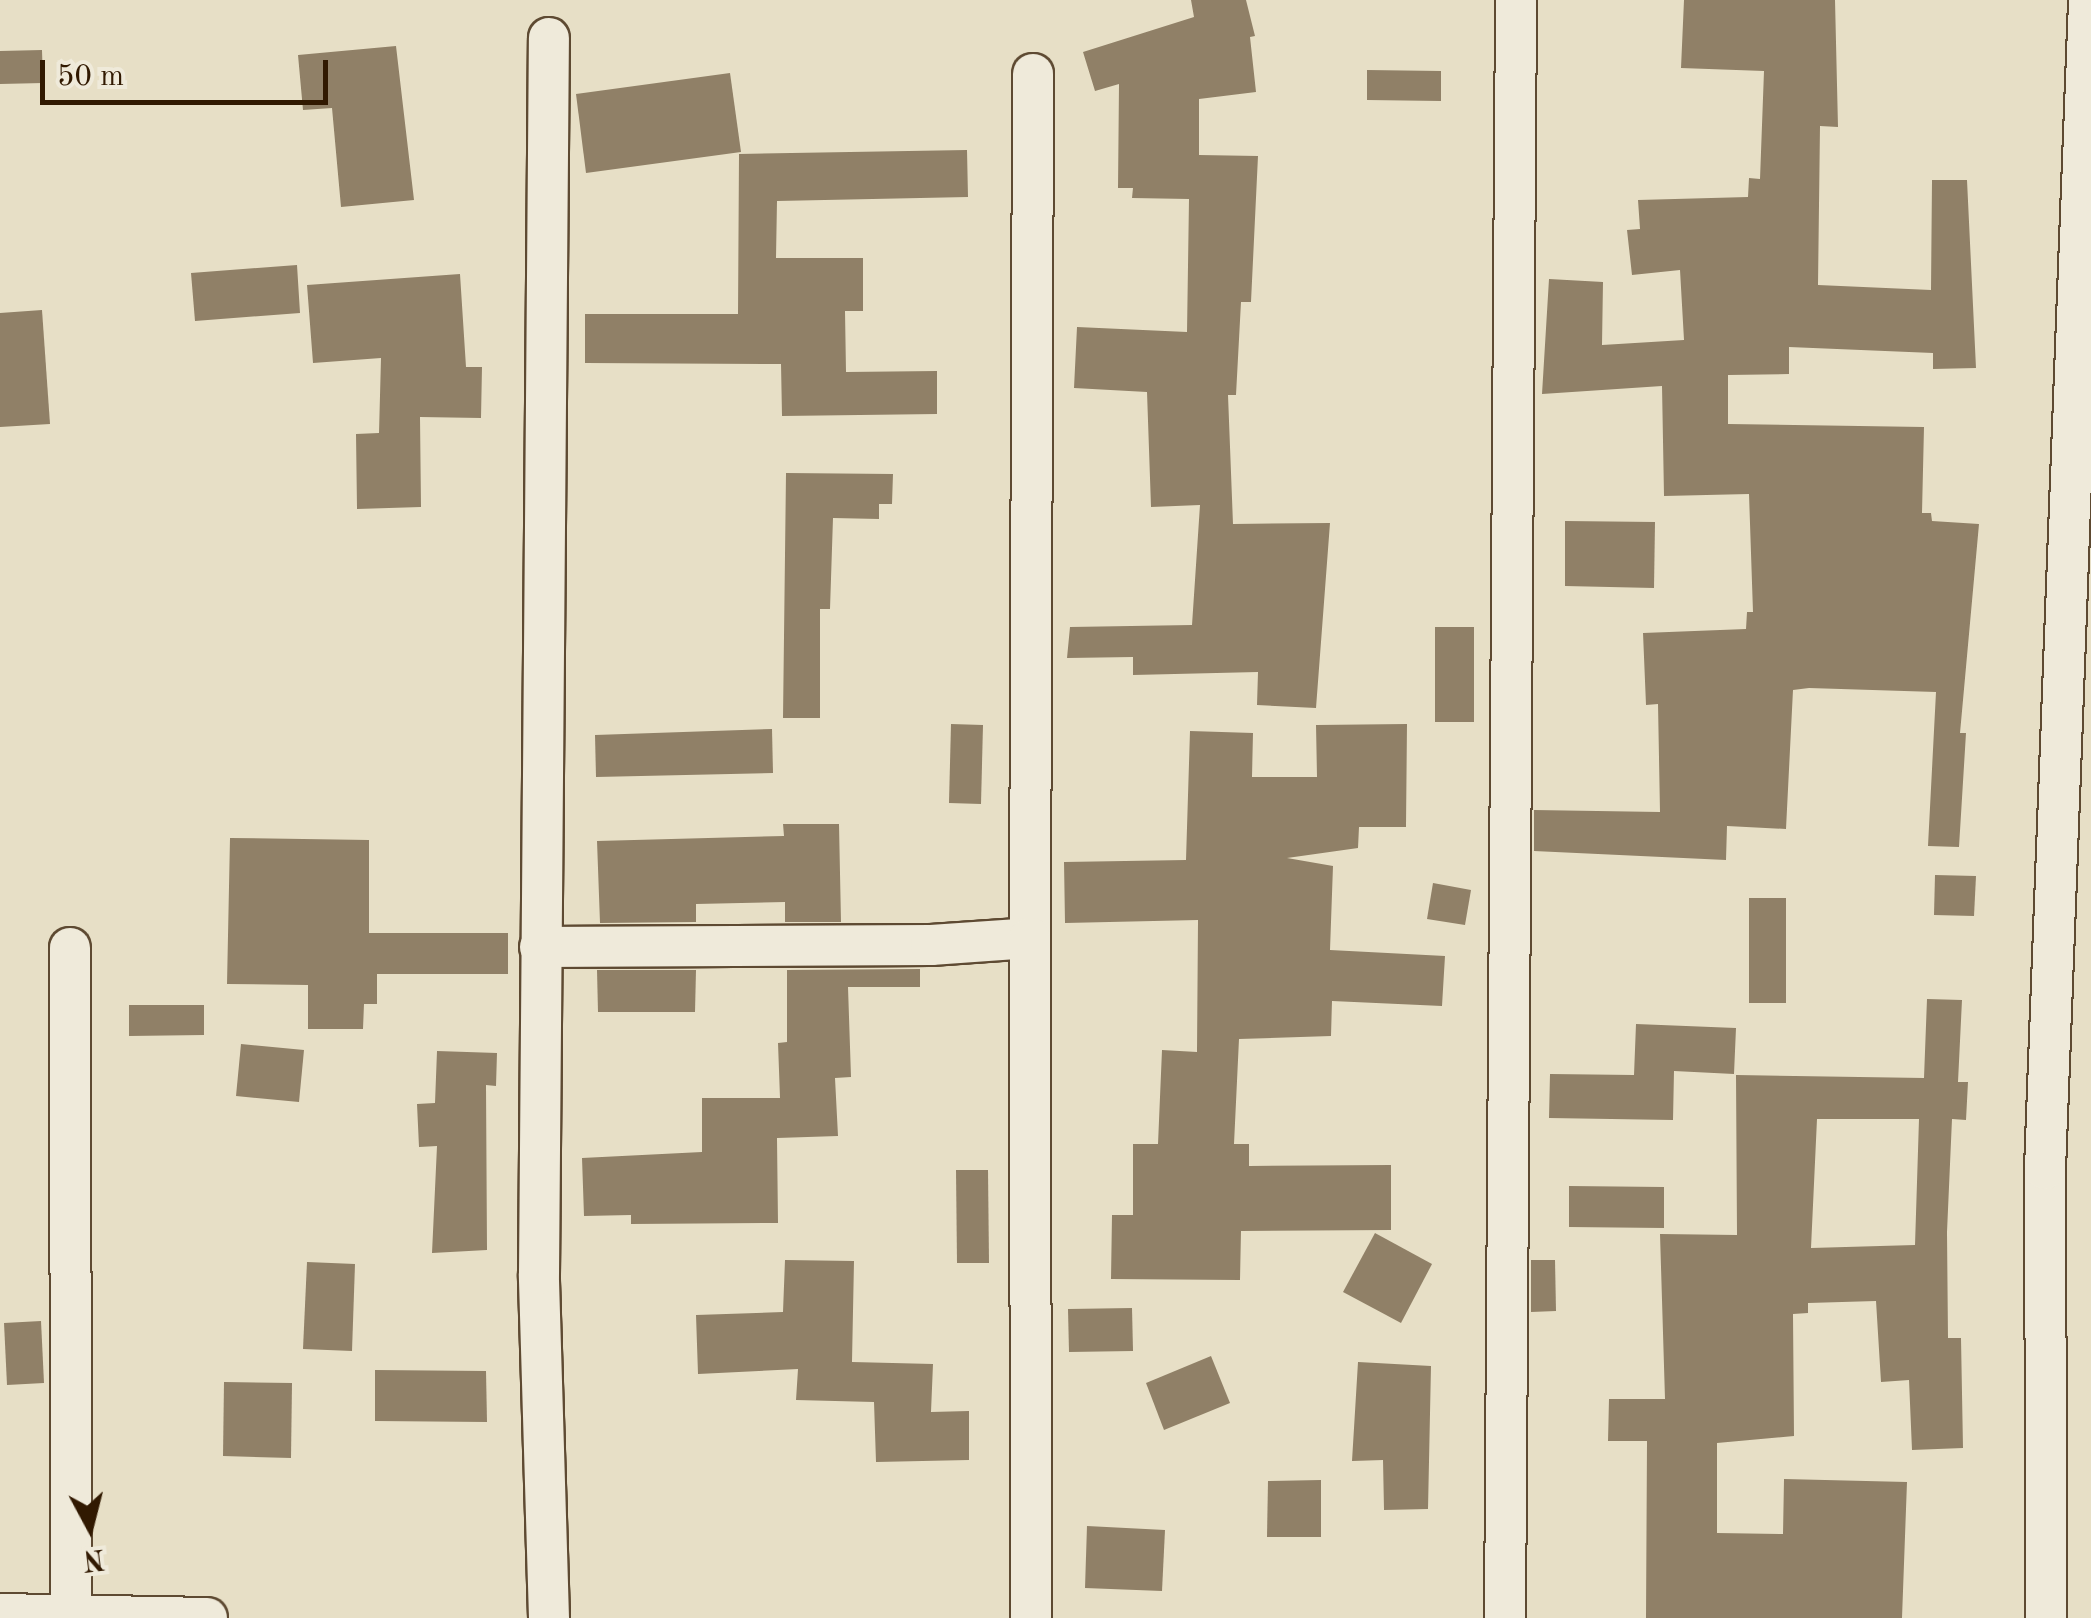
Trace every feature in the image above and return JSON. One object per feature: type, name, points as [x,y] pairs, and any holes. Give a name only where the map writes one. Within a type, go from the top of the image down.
[{"type":"street","points":[[1505,1618],[1516,0]]},
{"type":"street","points":[[2046,1618],[2044,1228],[2074,759],[2089,0]]},
{"type":"street","points":[[549,1618],[539,1274],[550,38]]},
{"type":"street","points":[[1032,74],[1032,1618]]},
{"type":"street","points":[[540,947],[930,945],[1030,938]]},
{"type":"street","points":[[70,948],[71,1615]]},
{"type":"street","points":[[0,1614],[208,1618]]},
{"type":"building","points":[[1191,0],[1246,0],[1255,36],[1250,37],[1256,92],[1199,99],[1199,155],[1258,156],[1251,302],[1241,302],[1236,395],[1228,395],[1233,524],[1330,523],[1316,708],[1257,705],[1258,672],[1133,675],[1133,657],[1067,658],[1070,627],[1192,625],[1200,505],[1151,507],[1147,392],[1074,388],[1077,327],[1187,332],[1189,199],[1132,198],[1133,188],[1118,188],[1119,84],[1095,91],[1083,52],[1194,17]]},
{"type":"building","points":[[1684,0],[1835,0],[1838,127],[1820,126],[1818,285],[1931,290],[1932,180],[1967,180],[1976,368],[1933,369],[1933,353],[1789,347],[1789,374],[1728,375],[1728,424],[1924,427],[1922,513],[1931,513],[1932,521],[1979,524],[1960,733],[1966,733],[1959,847],[1928,846],[1936,692],[1809,688],[1793,690],[1786,829],[1727,826],[1726,860],[1534,851],[1534,810],[1660,812],[1658,704],[1646,705],[1643,633],[1746,629],[1747,612],[1753,612],[1749,494],[1664,496],[1662,386],[1542,394],[1549,279],[1603,282],[1602,345],[1684,340],[1680,270],[1632,275],[1627,230],[1640,229],[1638,200],[1748,197],[1749,178],[1760,179],[1764,71],[1681,68]]},
{"type":"building","points":[[396,46],[414,200],[341,207],[332,108],[303,110],[298,55]]},
{"type":"building","points":[[42,50],[43,83],[0,84],[0,51]]},
{"type":"building","points":[[1367,70],[1441,71],[1441,101],[1367,100]]},
{"type":"building","points":[[730,73],[741,152],[586,173],[576,94]]},
{"type":"building","points":[[967,150],[968,197],[777,201],[776,258],[863,258],[863,311],[845,311],[846,372],[937,371],[937,414],[782,416],[781,364],[585,363],[585,314],[738,314],[739,154]]},
{"type":"building","points":[[297,265],[300,313],[195,321],[191,273]]},
{"type":"building","points":[[460,274],[466,367],[482,367],[481,418],[420,417],[421,507],[357,509],[356,434],[379,433],[381,358],[313,363],[307,285]]},
{"type":"building","points":[[42,310],[50,424],[0,427],[0,313]]},
{"type":"building","points":[[786,473],[893,474],[892,504],[879,504],[879,519],[833,518],[830,609],[820,609],[820,718],[783,718]]},
{"type":"building","points":[[1565,521],[1655,522],[1654,588],[1565,586]]},
{"type":"building","points":[[1435,627],[1474,627],[1474,722],[1435,722]]},
{"type":"building","points":[[951,724],[983,725],[981,804],[949,803]]},
{"type":"building","points":[[1407,724],[1406,827],[1359,827],[1358,848],[1287,858],[1333,866],[1330,950],[1445,956],[1442,1006],[1332,1001],[1331,1036],[1239,1039],[1234,1144],[1249,1144],[1249,1166],[1391,1165],[1391,1230],[1241,1231],[1240,1280],[1111,1279],[1112,1215],[1133,1215],[1133,1144],[1158,1144],[1162,1050],[1197,1052],[1198,920],[1065,923],[1064,862],[1186,860],[1190,731],[1253,733],[1252,777],[1317,777],[1316,725]]},
{"type":"building","points":[[772,729],[773,773],[596,777],[595,735]]},
{"type":"building","points":[[783,824],[839,824],[841,922],[785,922],[785,902],[696,904],[696,922],[600,923],[597,841],[784,836]]},
{"type":"building","points":[[230,838],[369,840],[369,933],[508,933],[508,974],[377,974],[377,1004],[364,1004],[363,1029],[308,1029],[308,985],[227,984]]},
{"type":"building","points":[[1935,875],[1976,876],[1974,916],[1934,915]]},
{"type":"building","points":[[1433,883],[1471,890],[1465,925],[1427,919]]},
{"type":"building","points":[[1749,898],[1786,898],[1786,1003],[1749,1003]]},
{"type":"building","points":[[920,969],[920,987],[848,987],[851,1077],[835,1078],[838,1136],[777,1138],[778,1223],[631,1224],[631,1215],[584,1216],[582,1158],[702,1152],[702,1098],[780,1098],[778,1043],[787,1042],[787,970]]},
{"type":"building","points":[[597,970],[696,970],[695,1012],[598,1012]]},
{"type":"building","points":[[1927,999],[1962,1000],[1958,1082],[1968,1082],[1966,1120],[1952,1119],[1947,1232],[1948,1338],[1961,1338],[1963,1448],[1912,1450],[1909,1380],[1881,1382],[1876,1301],[1808,1303],[1808,1313],[1793,1314],[1794,1436],[1717,1443],[1717,1533],[1783,1534],[1784,1479],[1907,1482],[1902,1618],[1646,1618],[1647,1441],[1608,1441],[1609,1399],[1665,1399],[1660,1234],[1737,1235],[1736,1075],[1924,1078]],"holes":[[[1817,1119],[1919,1119],[1915,1245],[1811,1248]]]},
{"type":"building","points":[[129,1005],[204,1005],[204,1035],[129,1036]]},
{"type":"building","points":[[1636,1024],[1736,1028],[1734,1074],[1674,1071],[1673,1120],[1549,1118],[1550,1074],[1634,1075]]},
{"type":"building","points":[[241,1044],[304,1050],[299,1102],[236,1096]]},
{"type":"building","points":[[437,1051],[497,1053],[496,1086],[486,1085],[487,1250],[432,1253],[437,1146],[419,1147],[417,1104],[435,1103]]},
{"type":"building","points":[[956,1170],[988,1170],[989,1263],[957,1263]]},
{"type":"building","points":[[1569,1186],[1664,1187],[1664,1228],[1569,1227]]},
{"type":"building","points":[[1375,1233],[1432,1264],[1401,1323],[1343,1292]]},
{"type":"building","points":[[785,1260],[854,1261],[852,1362],[933,1364],[931,1412],[969,1411],[969,1460],[876,1462],[874,1402],[796,1400],[798,1369],[698,1374],[696,1315],[783,1312]]},
{"type":"building","points":[[1531,1260],[1555,1260],[1556,1311],[1531,1312]]},
{"type":"building","points":[[307,1262],[355,1264],[352,1351],[303,1349]]},
{"type":"building","points":[[1132,1308],[1133,1351],[1069,1352],[1068,1309]]},
{"type":"building","points":[[41,1321],[44,1383],[7,1385],[4,1323]]},
{"type":"building","points":[[1211,1356],[1230,1403],[1164,1430],[1146,1383]]},
{"type":"building","points":[[1358,1362],[1431,1366],[1428,1509],[1384,1510],[1383,1460],[1352,1461]]},
{"type":"building","points":[[375,1370],[486,1371],[487,1422],[375,1421]]},
{"type":"building","points":[[224,1382],[292,1383],[291,1458],[223,1456]]},
{"type":"building","points":[[1321,1480],[1321,1537],[1267,1537],[1268,1481]]},
{"type":"building","points":[[1087,1526],[1165,1530],[1162,1591],[1085,1588]]}]
